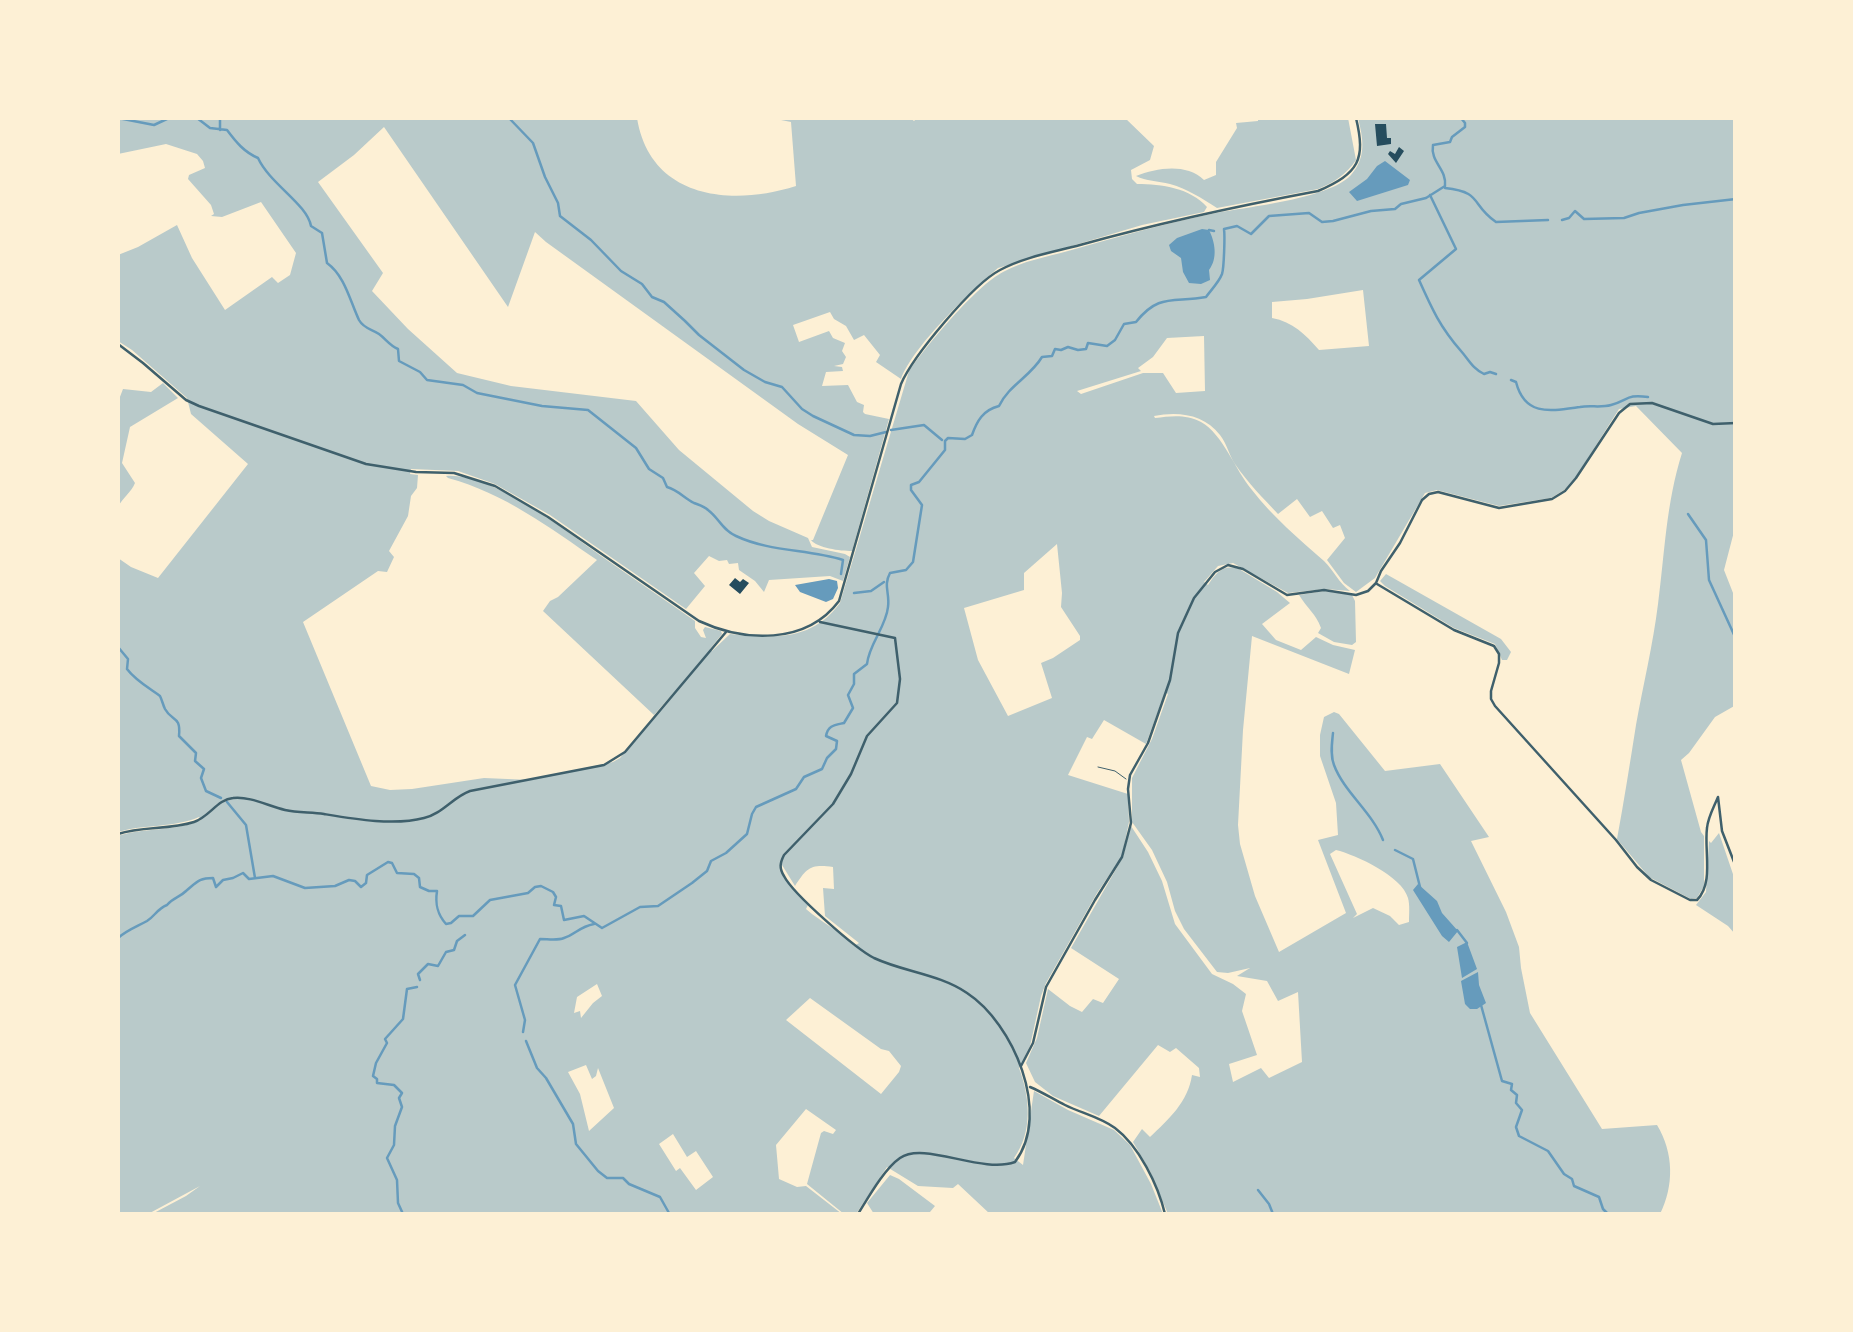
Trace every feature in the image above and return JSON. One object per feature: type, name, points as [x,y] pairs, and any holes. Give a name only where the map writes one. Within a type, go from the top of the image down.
[{"type":"street","points":[[118,344],[186,400],[199,406],[366,464],[454,473],[495,486],[548,516],[698,621],[727,631],[775,636],[818,622],[839,602],[907,370],[982,284],[1000,270],[1037,256],[1143,227],[1318,191],[1334,184],[1360,157],[1362,140],[1356,118]]},
{"type":"street","points":[[1021,1066],[1033,1043],[1046,987],[1122,857],[1131,822],[1128,781],[1148,743],[1165,695],[1178,633],[1194,598],[1215,572],[1234,565],[1288,595],[1324,590],[1356,595],[1376,584],[1380,570],[1429,494],[1438,492],[1499,508],[1552,498],[1576,478],[1619,413],[1630,404],[1652,403],[1713,424],[1736,422]]},
{"type":"street","points":[[1376,584],[1454,630],[1494,646],[1500,654],[1491,691],[1494,706],[1651,880],[1690,900],[1702,897],[1706,824],[1718,797],[1722,831],[1736,867]]},
{"type":"street","points":[[818,622],[895,638],[900,678],[897,702],[868,736],[833,804],[784,855],[780,863],[782,873],[814,910],[874,958],[944,981],[976,1000],[1000,1027],[1028,1086],[1029,1122],[1023,1149],[1015,1162],[989,1166],[910,1153],[890,1168],[858,1214]]},
{"type":"street","points":[[118,834],[196,821],[225,799],[234,797],[288,811],[351,819],[414,820],[428,818],[458,795],[470,791],[604,765],[624,752],[727,631]]},
{"type":"street","points":[[1028,1086],[1102,1120],[1126,1137],[1150,1176],[1165,1214]]},
{"type":"lane","points":[[1098,767],[1115,771],[1128,781]]},
{"type":"shaded area","points":[[118,118],[637,118],[645,145],[658,165],[676,180],[720,195],[745,195],[796,186],[791,122],[771,118],[1125,118],[1154,146],[1150,160],[1131,170],[1132,179],[1137,184],[1184,191],[1207,207],[1204,212],[1142,225],[998,268],[930,335],[901,379],[876,362],[880,355],[864,335],[854,340],[846,326],[830,312],[793,325],[799,342],[829,331],[833,338],[845,343],[843,364],[834,366],[842,367],[843,371],[826,372],[822,386],[848,385],[857,402],[864,405],[865,414],[889,419],[852,551],[841,550],[811,540],[848,455],[798,424],[535,232],[508,307],[384,127],[318,182],[383,273],[372,291],[408,329],[457,373],[511,386],[636,401],[679,450],[753,511],[808,538],[812,547],[850,557],[843,581],[830,576],[769,580],[764,592],[739,570],[738,563],[729,564],[709,556],[694,573],[705,586],[686,609],[550,515],[495,484],[458,471],[411,469],[410,474],[418,475],[417,488],[411,496],[408,516],[389,551],[394,557],[387,572],[378,571],[303,622],[371,786],[390,790],[484,778],[531,780],[613,762],[676,690],[654,715],[543,611],[597,560],[507,502],[446,476],[485,483],[528,506],[695,621],[701,637],[706,638],[705,627],[721,631],[712,651],[730,634],[790,635],[817,625],[840,603],[909,371],[966,303],[1003,272],[1160,226],[1325,190],[1351,175],[1360,161],[1358,118],[1735,118],[1736,524],[1724,570],[1735,598],[1736,705],[1715,717],[1681,760],[1704,836],[1704,886],[1697,898],[1691,899],[1649,877],[1617,839],[1656,619],[1669,509],[1682,453],[1636,406],[1619,409],[1576,477],[1551,498],[1499,506],[1437,490],[1425,493],[1375,578],[1356,592],[1327,560],[1345,538],[1340,525],[1333,528],[1322,511],[1310,517],[1297,499],[1278,514],[1240,471],[1214,428],[1190,416],[1154,416],[1190,418],[1209,428],[1260,500],[1350,591],[1288,593],[1233,563],[1218,566],[1204,582],[1208,585],[1224,569],[1239,569],[1290,603],[1262,624],[1276,640],[1301,650],[1316,637],[1355,650],[1349,674],[1252,636],[1238,825],[1255,896],[1279,952],[1346,913],[1318,840],[1338,835],[1336,803],[1320,756],[1324,717],[1334,712],[1385,771],[1440,764],[1489,837],[1471,841],[1519,947],[1530,1013],[1602,1129],[1657,1125],[1667,1147],[1670,1170],[1660,1214],[1168,1214],[1133,1142],[1142,1129],[1150,1137],[1171,1117],[1186,1094],[1192,1075],[1200,1077],[1199,1068],[1176,1048],[1170,1052],[1158,1045],[1099,1116],[1053,1096],[1035,1082],[1026,1063],[1037,1038],[1048,989],[1082,1012],[1093,999],[1103,1003],[1119,979],[1071,948],[1123,857],[1131,826],[1162,881],[1175,924],[1212,974],[1246,994],[1242,1011],[1257,1055],[1229,1064],[1233,1082],[1261,1068],[1269,1078],[1302,1062],[1298,992],[1278,1001],[1267,981],[1237,976],[1250,968],[1217,972],[1184,929],[1152,850],[1132,822],[1132,778],[1152,739],[1168,694],[1165,692],[1146,744],[1104,720],[1092,739],[1087,737],[1068,775],[1128,794],[1129,822],[1122,856],[1097,893],[1041,996],[1030,1046],[1019,1068],[1028,1114],[1024,1137],[1014,1158],[1023,1165],[1034,1091],[1114,1130],[1130,1145],[1163,1214],[990,1214],[958,1184],[953,1188],[918,1186],[887,1167],[856,1214],[844,1214],[807,1184],[821,1133],[833,1134],[836,1130],[806,1109],[776,1145],[779,1179],[797,1187],[806,1186],[842,1214],[152,1214],[200,1186],[148,1214],[118,1214],[118,836],[201,820],[199,817],[118,832],[118,558],[158,578],[248,464],[191,414],[187,398],[118,341],[118,255],[177,225],[192,258],[225,310],[272,277],[278,283],[290,275],[296,253],[261,202],[222,217],[211,216],[211,205],[188,179],[205,168],[197,154],[166,144],[118,154]],"holes":[[[1363,290],[1369,346],[1319,350],[1298,330],[1272,318],[1272,302]],[[1204,336],[1205,391],[1176,393],[1163,373],[1143,373],[1081,394],[1077,391],[1141,371],[1138,368],[1153,357],[1167,338]],[[1057,544],[1061,607],[1080,640],[1041,663],[1052,698],[1008,716],[978,660],[964,608],[1024,590],[1024,573]],[[1336,850],[1388,874],[1408,898],[1409,922],[1399,925],[1373,908],[1353,918],[1357,914],[1330,854]],[[782,865],[795,886],[810,869],[833,867],[834,889],[823,888],[825,916],[859,943],[854,946],[806,909],[808,905],[782,874]],[[597,984],[602,996],[581,1018],[580,1011],[574,1013],[577,997]],[[810,998],[889,1051],[901,1066],[881,1094],[786,1020]],[[586,1065],[592,1079],[598,1068],[614,1108],[589,1131],[580,1094],[568,1072]],[[673,1134],[687,1157],[696,1151],[713,1177],[696,1190],[680,1168],[676,1171],[659,1144]]]},
{"type":"shaded area","points":[[1258,118],[1348,118],[1356,160],[1339,178],[1318,189],[1217,208],[1183,188],[1136,176],[1171,169],[1189,171],[1204,180],[1216,175],[1216,162],[1237,128],[1236,123]]},
{"type":"shaded area","points":[[163,383],[178,398],[130,427],[122,463],[135,483],[118,507],[118,402],[123,389],[151,392]]},
{"type":"shaded area","points":[[1386,574],[1501,639],[1511,652],[1507,660],[1502,660],[1495,644],[1454,628],[1385,586],[1380,581]]},
{"type":"shaded area","points":[[1324,591],[1352,595],[1356,642],[1352,645],[1334,642],[1318,633],[1319,623],[1299,595]]},
{"type":"shaded area","points":[[1719,833],[1735,880],[1735,934],[1696,905],[1706,892],[1709,841]]},
{"type":"shaded area","points":[[890,1175],[935,1206],[931,1214],[874,1214],[867,1203]]},
{"type":"water","points":[[1385,161],[1410,180],[1408,185],[1357,201],[1349,192]]},
{"type":"water","points":[[1202,229],[1209,230],[1214,245],[1210,280],[1189,283],[1181,258],[1169,245]]},
{"type":"water","points":[[837,581],[838,588],[833,599],[826,602],[800,592],[795,585]]},
{"type":"water","points":[[1418,884],[1437,901],[1458,931],[1449,942],[1413,890]]},
{"type":"water","points":[[1467,942],[1477,969],[1462,978],[1457,947]]},
{"type":"water","points":[[1478,972],[1486,1003],[1470,1009],[1465,1004],[1461,981]]},
{"type":"building","points":[[1375,124],[1386,124],[1391,144],[1377,146]]},
{"type":"building","points":[[1399,147],[1404,151],[1396,163],[1388,154],[1395,154]]},
{"type":"building","points":[[735,578],[749,583],[740,594],[729,585]]},
{"type":"waterway","points":[[118,118],[154,125],[169,118]]},
{"type":"waterway","points":[[197,118],[210,128],[227,130],[258,158],[303,210],[311,226],[322,233],[327,263],[343,282],[359,320],[398,349],[399,361],[427,380],[463,385],[477,393],[542,406],[588,410],[636,448],[667,487],[706,509],[731,533],[762,545],[843,560],[841,574]]},
{"type":"waterway","points":[[220,118],[220,130]]},
{"type":"waterway","points":[[509,118],[533,143],[560,216],[621,271],[642,284],[652,297],[664,302],[744,370],[782,387],[813,416],[854,435],[886,432]]},
{"type":"waterway","points":[[118,938],[204,879],[213,878],[216,887],[243,873],[249,879],[273,876],[305,888],[335,886],[349,880],[361,887],[367,875],[388,862],[397,873],[414,874],[420,887],[437,891],[437,909],[446,924],[459,916],[473,916],[490,900],[528,893],[541,886],[553,892],[554,905],[561,906],[564,920],[584,916],[602,928],[640,907],[658,906],[707,871],[711,861],[747,834],[756,807],[796,789],[804,777],[822,769],[836,749],[837,741],[826,736],[827,732],[844,723],[853,708],[848,695],[854,674],[867,664],[887,614],[890,573],[906,570],[913,562],[922,505],[911,485],[919,482],[945,450],[948,438],[965,439],[972,435],[985,413],[999,406],[1042,357],[1052,356],[1055,349],[1086,349],[1088,343],[1107,346],[1124,324],[1136,322],[1160,303],[1206,297],[1222,274],[1224,229],[1237,226],[1251,234],[1269,216],[1309,213],[1322,222],[1333,221],[1395,209],[1426,198],[1445,186],[1433,145],[1450,142],[1465,127],[1461,118]]},
{"type":"waterway","points":[[1445,188],[1465,192],[1496,222],[1548,220]]},
{"type":"waterway","points":[[1430,195],[1456,249],[1419,280],[1442,326],[1471,364],[1484,374],[1496,374]]},
{"type":"waterway","points":[[1562,220],[1575,211],[1584,219],[1624,218],[1736,199]]},
{"type":"waterway","points":[[1209,230],[1214,231]]},
{"type":"waterway","points":[[1511,380],[1526,401],[1540,409],[1607,406],[1631,397],[1648,397]]},
{"type":"waterway","points":[[891,430],[924,425],[942,440]]},
{"type":"waterway","points":[[1688,514],[1706,540],[1709,580],[1736,639]]},
{"type":"waterway","points":[[854,593],[871,591],[884,582]]},
{"type":"waterway","points":[[118,647],[128,659],[127,669],[160,696],[177,722],[179,736],[196,753],[195,761],[204,769],[201,778],[206,791],[221,798]]},
{"type":"waterway","points":[[1333,733],[1334,765],[1383,840]]},
{"type":"waterway","points":[[227,802],[246,825],[255,878]]},
{"type":"waterway","points":[[1395,850],[1413,859],[1420,887]]},
{"type":"waterway","points":[[523,1032],[525,1020],[515,985],[540,939],[561,939],[594,924]]},
{"type":"waterway","points":[[1457,930],[1467,943]]},
{"type":"waterway","points":[[420,980],[418,974],[428,964],[438,966],[446,952],[454,950],[465,935]]},
{"type":"waterway","points":[[403,1214],[398,1203],[397,1180],[387,1158],[394,1145],[402,1093],[394,1085],[377,1083],[373,1076],[387,1043],[385,1039],[403,1019],[407,989],[417,987]]},
{"type":"waterway","points":[[1481,1005],[1502,1081],[1512,1084],[1511,1090],[1522,1110],[1516,1127],[1519,1136],[1548,1151],[1574,1186],[1599,1197],[1608,1214]]},
{"type":"waterway","points":[[526,1041],[537,1068],[573,1124],[576,1144],[598,1171],[607,1178],[623,1178],[660,1197],[669,1213],[682,1214]]},
{"type":"waterway","points":[[1258,1190],[1273,1214]]}]
